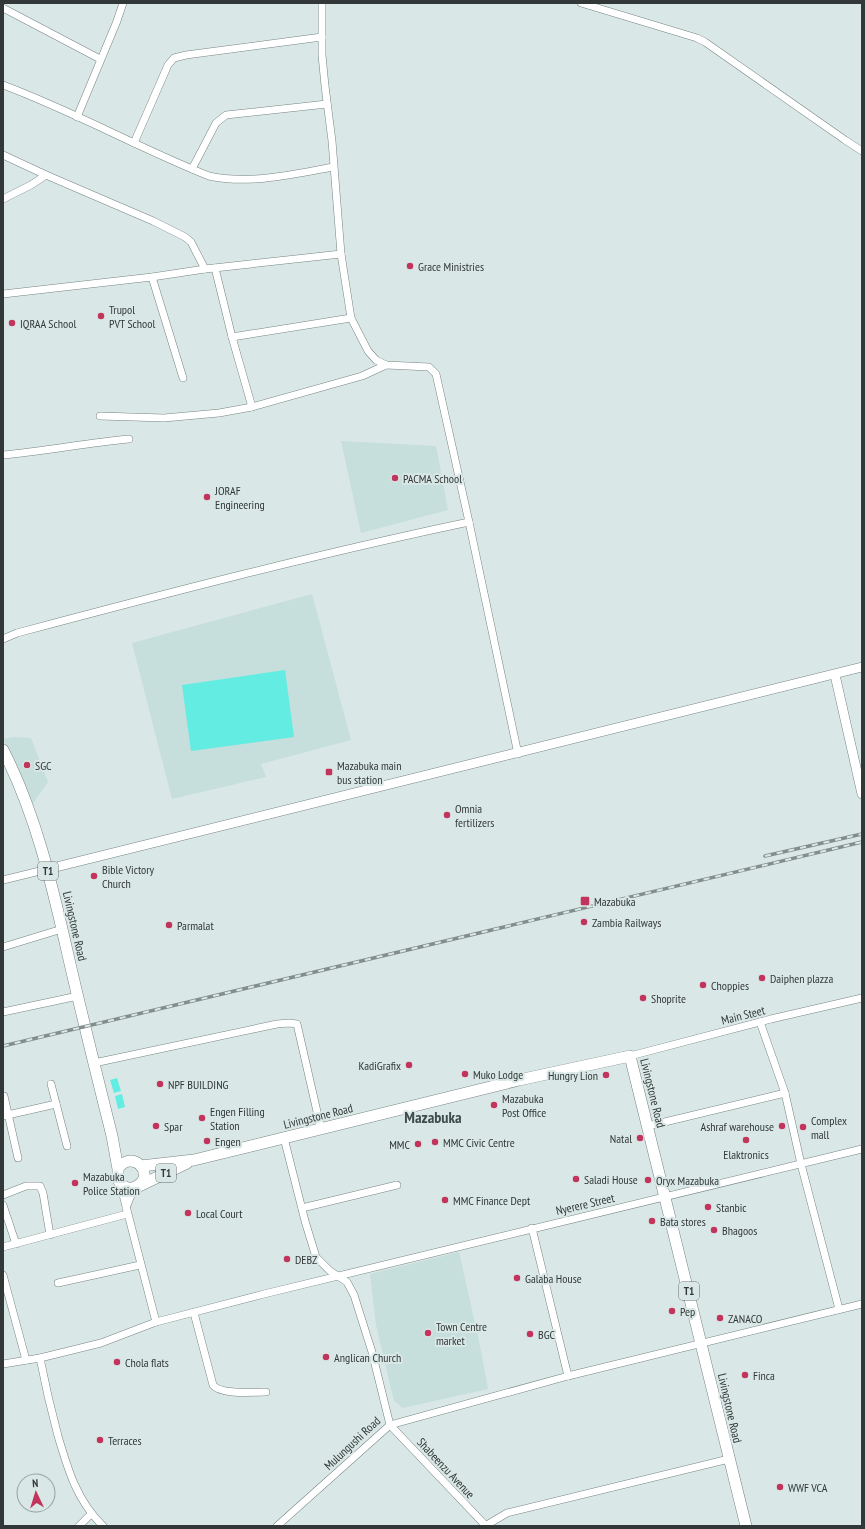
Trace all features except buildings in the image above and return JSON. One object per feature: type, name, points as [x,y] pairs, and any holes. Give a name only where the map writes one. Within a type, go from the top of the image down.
[{"type":"highway","name":"Livingstone Road","points":[[3,750],[26,801],[48,870],[112,1136],[118,1170],[117,1177],[120,1183]]},
{"type":"highway","name":"Livingstone Road","points":[[112,1136],[128,1161],[135,1162],[141,1166],[194,1160],[520,1080],[630,1056],[702,1343],[728,1459],[746,1526]]},
{"type":"highway","name":"Livingstone Road","points":[[136,1188],[194,1160]]},
{"type":"highway","points":[[118,1170],[120,1166],[128,1161]]},
{"type":"highway","name":"T1","points":[[136,1188],[144,1180],[145,1175],[141,1166]]},
{"type":"highway","points":[[120,1183],[129,1189],[136,1188]]},
{"type":"main road","points":[[48,870],[835,675],[862,667]]},
{"type":"main road","points":[[835,675],[862,794]]},
{"type":"street","points":[[3,4],[8,3]]},
{"type":"street","points":[[76,117],[117,21],[123,3]]},
{"type":"street","points":[[322,3],[322,37],[326,104],[332,142],[341,254],[351,318],[368,351],[376,360],[386,365]]},
{"type":"street","points":[[581,3],[697,38],[705,42],[862,151]]},
{"type":"street","points":[[3,8],[100,59]]},
{"type":"street","points":[[134,143],[168,65],[174,58],[212,50],[322,37]]},
{"type":"street","points":[[3,85],[29,94],[76,117],[192,169],[222,179],[296,174],[333,167]]},
{"type":"street","points":[[192,169],[216,123],[226,115],[326,104]]},
{"type":"street","points":[[3,155],[153,221],[185,237],[191,242],[205,269]]},
{"type":"street","points":[[3,199],[31,185],[46,175]]},
{"type":"street","points":[[3,294],[341,254]]},
{"type":"street","points":[[215,268],[232,337],[252,407]]},
{"type":"street","points":[[152,277],[182,378]]},
{"type":"street","points":[[232,337],[351,318]]},
{"type":"street","points":[[100,416],[185,417],[209,415],[252,407],[362,376],[386,365],[423,365],[429,367],[436,374],[518,754]]},
{"type":"street","points":[[3,455],[129,439]]},
{"type":"street","points":[[3,639],[17,633],[137,601],[367,544],[469,522]]},
{"type":"street","points":[[3,880],[48,870]]},
{"type":"street","points":[[3,947],[62,929]]},
{"type":"street","points":[[3,1012],[78,996]]},
{"type":"street","name":"Main Steet","points":[[630,1056],[760,1022],[862,998]]},
{"type":"street","points":[[760,1022],[785,1093],[801,1164],[839,1310]]},
{"type":"street","points":[[94,1063],[277,1024],[297,1024],[321,1129]]},
{"type":"street","points":[[51,1084],[67,1146]]},
{"type":"street","points":[[648,1126],[785,1093]]},
{"type":"street","points":[[4,1096],[5,1115],[18,1158]]},
{"type":"street","points":[[5,1115],[56,1104]]},
{"type":"street","name":"Mulungushi Road","points":[[277,1526],[390,1425],[372,1352],[354,1295],[347,1282],[337,1276],[316,1257],[284,1138]]},
{"type":"street","name":"Nyerere Street","points":[[3,1364],[40,1358],[101,1343],[156,1322],[337,1276],[862,1149]]},
{"type":"street","points":[[120,1183],[126,1211],[156,1322]]},
{"type":"street","points":[[302,1208],[397,1185]]},
{"type":"street","points":[[3,1195],[26,1186],[40,1186],[44,1193],[50,1235]]},
{"type":"street","points":[[3,1247],[50,1235],[126,1211],[136,1188]]},
{"type":"street","points":[[3,1205],[16,1244]]},
{"type":"street","points":[[532,1228],[568,1376]]},
{"type":"street","points":[[58,1284],[140,1265]]},
{"type":"street","points":[[3,1274],[26,1360]]},
{"type":"street","points":[[390,1425],[568,1376],[862,1304]]},
{"type":"street","points":[[194,1313],[212,1385],[216,1389],[224,1391],[266,1392]]},
{"type":"street","points":[[40,1358],[49,1405],[66,1465],[74,1486],[91,1514],[103,1526]]},
{"type":"street","name":"Shabeenzu Avenue","points":[[390,1425],[485,1526]]},
{"type":"street","points":[[485,1526],[507,1513],[728,1459]]},
{"type":"street","points":[[79,1526],[91,1514]]},
{"type":"shaded area","name":"PACMA School","points":[[341,441],[436,446],[448,510],[361,533]]},
{"type":"shaded area","points":[[312,594],[351,740],[261,764],[266,777],[172,799],[132,643]]},
{"type":"shaded area","points":[[285,670],[294,737],[191,751],[182,685]]},
{"type":"shaded area","points":[[14,737],[31,738],[48,782],[33,803],[3,739]]},
{"type":"shaded area","points":[[117,1078],[121,1091],[114,1093],[110,1080]]},
{"type":"shaded area","points":[[122,1094],[125,1107],[118,1109],[115,1096]]},
{"type":"shaded area","name":"Town Centre market","points":[[459,1252],[488,1389],[403,1408],[394,1401],[376,1325],[370,1274]]},
{"type":"railway","points":[[765,856],[862,834]]},
{"type":"railway","points":[[3,1046],[862,842]]},
{"type":"place","name":"Grace Ministries","points":[[410,266]]},
{"type":"place","name":"Trupol PVT School","points":[[101,316]]},
{"type":"place","name":"IQRAA School","points":[[12,323]]},
{"type":"place","name":"PACMA School","points":[[395,478]]},
{"type":"place","name":"JORAF Engineering","points":[[207,497]]},
{"type":"place","name":"SGC","points":[[27,765]]},
{"type":"place","name":"Mazabuka main bus station","points":[[329,772]]},
{"type":"place","name":"Omnia fertilizers","points":[[447,815]]},
{"type":"place","name":"Bible Victory Church","points":[[94,876]]},
{"type":"place","name":"Mazabuka","points":[[585,901]]},
{"type":"place","name":"Zambia Railways","points":[[584,922]]},
{"type":"place","name":"Parmalat","points":[[169,925]]},
{"type":"place","name":"Daiphen plazza","points":[[762,978]]},
{"type":"place","name":"Choppies","points":[[703,985]]},
{"type":"place","name":"Shoprite","points":[[643,998]]},
{"type":"place","name":"KadiGrafix","points":[[409,1065]]},
{"type":"place","name":"Muko Lodge","points":[[465,1074]]},
{"type":"place","name":"Hungry Lion","points":[[606,1075]]},
{"type":"place","name":"NPF BUILDING","points":[[160,1084]]},
{"type":"place","name":"Mazabuka Post Office","points":[[494,1105]]},
{"type":"place","name":"Engen Filling Station","points":[[202,1118]]},
{"type":"place","name":"Spar","points":[[156,1126]]},
{"type":"place","name":"Ashraf warehouse","points":[[782,1126]]},
{"type":"place","name":"Complex mall","points":[[803,1127]]},
{"type":"place","name":"Natal","points":[[640,1138]]},
{"type":"place","name":"Elaktronics","points":[[746,1140]]},
{"type":"place","name":"Engen","points":[[207,1141]]},
{"type":"place","name":"MMC Civic Centre","points":[[435,1142]]},
{"type":"place","name":"MMC","points":[[418,1144]]},
{"type":"place","name":"Saladi House","points":[[576,1179]]},
{"type":"place","name":"Oryx Mazabuka","points":[[648,1180]]},
{"type":"place","name":"Mazabuka Police Station","points":[[75,1183]]},
{"type":"place","name":"MMC Finance Dept","points":[[445,1200]]},
{"type":"place","name":"Stanbic","points":[[708,1207]]},
{"type":"place","name":"Local Court","points":[[188,1213]]},
{"type":"place","name":"Bata stores","points":[[652,1221]]},
{"type":"place","name":"Bhagoos","points":[[714,1230]]},
{"type":"place","name":"DEBZ","points":[[287,1259]]},
{"type":"place","name":"Galaba House","points":[[517,1278]]},
{"type":"place","name":"Pep","points":[[672,1311]]},
{"type":"place","name":"ZANACO","points":[[720,1318]]},
{"type":"place","name":"Town Centre market","points":[[428,1333]]},
{"type":"place","name":"BGC","points":[[530,1334]]},
{"type":"place","name":"Anglican Church","points":[[326,1357]]},
{"type":"place","name":"Chola flats","points":[[117,1362]]},
{"type":"place","name":"Finca","points":[[745,1375]]},
{"type":"place","name":"Terraces","points":[[100,1440]]},
{"type":"place","name":"WWF VCA","points":[[780,1487]]},
{"type":"district","name":"Mazabuka","points":[[433,1117]]}]
